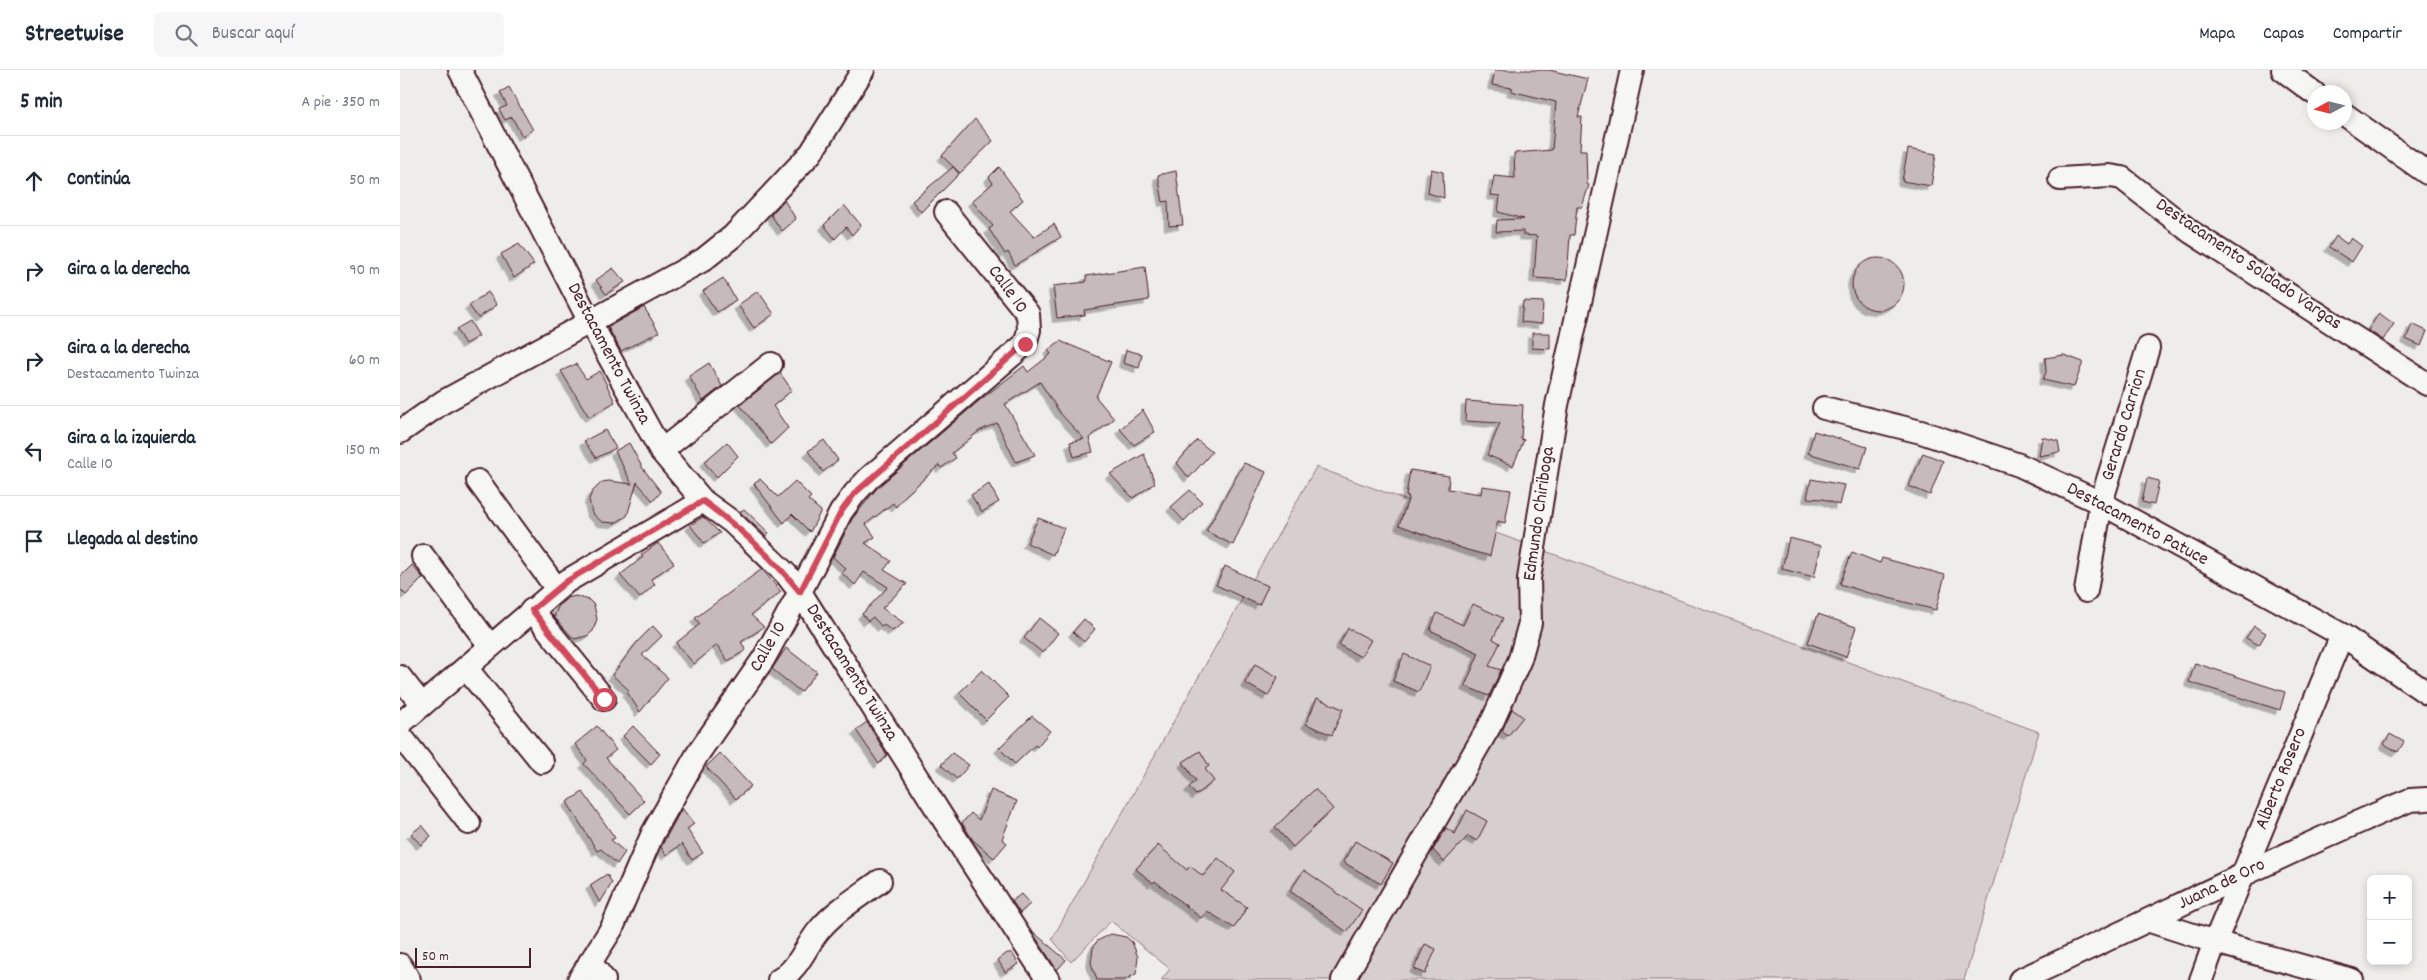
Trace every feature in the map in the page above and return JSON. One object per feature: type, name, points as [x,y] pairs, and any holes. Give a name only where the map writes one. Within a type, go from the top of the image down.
[{"type":"street","name":"Destacamento Twinza","points":[[460,70],[590,322],[661,451],[703,501],[732,522],[786,574],[800,592],[942,817],[1048,980]]},
{"type":"street","points":[[400,432],[443,402],[703,260],[733,236],[810,153],[863,70]]},
{"type":"street","name":"Edmundo Chiriboga","points":[[1344,980],[1492,720],[1520,659],[1530,623],[1529,579],[1557,405],[1632,70]]},
{"type":"street","points":[[2283,70],[2307,88]]},
{"type":"street","points":[[2352,120],[2427,173]]},
{"type":"street","name":"Destacamento Soldado Vargas","points":[[2060,179],[2110,176],[2122,178],[2191,232],[2427,384]]},
{"type":"street","name":"Calle 10","points":[[584,971],[612,928],[653,833],[679,786],[697,755],[755,672],[800,592],[841,512],[855,493],[1025,344],[1029,330],[1028,314],[946,212]]},
{"type":"street","name":"Gerardo Carrion","points":[[2086,591],[2101,503],[2148,348]]},
{"type":"street","points":[[661,451],[770,364]]},
{"type":"street","name":"Destacamento Patuce","points":[[1824,408],[1920,432],[2001,459],[2101,503],[2342,635],[2427,693]]},
{"type":"street","points":[[478,481],[557,589]]},
{"type":"street","points":[[400,724],[557,589],[703,501]]},
{"type":"street","points":[[424,556],[490,646]]},
{"type":"street","points":[[532,610],[604,699]]},
{"type":"street","name":"Alberto Rosero","points":[[2201,980],[2342,635]]},
{"type":"street","points":[[466,668],[542,762]]},
{"type":"street","points":[[400,677],[422,705]]},
{"type":"street","points":[[400,735],[470,823]]},
{"type":"street","name":"Juana de Oro","points":[[2020,980],[2150,921],[2243,874],[2410,800],[2427,799]]},
{"type":"street","points":[[779,980],[785,977],[806,952],[818,930],[832,917],[880,881]]},
{"type":"street","points":[[2150,921],[2215,942],[2352,980]]},
{"type":"street","points":[[400,965],[409,980]]},
{"type":"street","points":[[584,971],[604,980]]},
{"type":"shaded area","points":[[1316,467],[2039,732],[1964,980],[1161,980],[1170,969],[1111,921],[1071,962],[1052,939]]},
{"type":"building","points":[[1495,70],[1549,70],[1588,79],[1578,117],[1582,117],[1580,150],[1586,150],[1587,184],[1589,185],[1582,207],[1577,207],[1574,235],[1570,235],[1567,280],[1534,278],[1537,236],[1523,235],[1523,231],[1496,232],[1497,220],[1524,219],[1498,212],[1500,196],[1491,195],[1494,176],[1515,178],[1514,153],[1552,150],[1556,102],[1511,91],[1513,88],[1492,85]]},
{"type":"building","points":[[509,87],[533,130],[522,136],[512,117],[505,120],[499,109],[507,106],[500,92]]},
{"type":"building","points":[[975,119],[993,141],[960,173],[942,156]]},
{"type":"building","points":[[1908,149],[1936,154],[1931,186],[1902,181]]},
{"type":"building","points":[[953,167],[959,174],[921,212],[912,201]]},
{"type":"building","points":[[999,167],[1023,200],[1010,211],[1034,237],[1054,224],[1061,237],[1015,265],[1008,252],[1005,254],[989,229],[993,226],[972,201],[993,183],[989,177]]},
{"type":"building","points":[[1431,169],[1443,172],[1444,198],[1428,193]]},
{"type":"building","points":[[1176,171],[1183,225],[1169,226],[1168,201],[1163,202],[1158,175]]},
{"type":"building","points":[[784,200],[796,219],[782,231],[771,215]]},
{"type":"building","points":[[844,205],[861,225],[852,235],[846,227],[835,239],[824,225]]},
{"type":"building","points":[[2336,236],[2347,244],[2351,238],[2362,246],[2352,262],[2329,247]]},
{"type":"building","points":[[519,244],[534,264],[514,278],[501,254]]},
{"type":"building","points":[[1878,258],[1888,260],[1896,266],[1902,274],[1904,284],[1902,294],[1896,302],[1888,308],[1878,310],[1868,308],[1860,302],[1854,294],[1852,284],[1854,274],[1860,266],[1868,260]]},
{"type":"building","points":[[1145,267],[1149,300],[1084,310],[1085,315],[1057,318],[1053,286],[1086,282],[1086,276]]},
{"type":"building","points":[[613,268],[625,282],[606,294],[596,280]]},
{"type":"building","points":[[723,278],[736,300],[717,312],[703,291]]},
{"type":"building","points":[[758,291],[774,314],[754,328],[738,305]]},
{"type":"building","points":[[488,292],[497,305],[478,318],[469,305]]},
{"type":"building","points":[[1523,301],[1543,302],[1542,324],[1521,322]]},
{"type":"building","points":[[644,307],[659,332],[621,351],[608,327]]},
{"type":"building","points":[[2379,313],[2394,324],[2383,340],[2368,330]]},
{"type":"building","points":[[470,321],[479,336],[465,344],[456,329]]},
{"type":"building","points":[[2412,324],[2427,331],[2421,346],[2406,339]]},
{"type":"building","points":[[1532,333],[1550,333],[1550,349],[1532,348]]},
{"type":"building","points":[[1060,341],[1111,362],[1096,397],[1114,419],[1089,438],[1093,452],[1074,457],[1070,442],[1084,439],[1060,413],[1040,382],[1005,404],[1035,455],[1016,462],[997,423],[979,431],[952,453],[956,458],[941,468],[939,465],[905,496],[896,507],[893,503],[866,524],[875,537],[865,543],[891,561],[884,570],[907,584],[882,608],[904,623],[892,631],[884,625],[882,627],[873,617],[868,621],[862,614],[888,587],[864,572],[855,585],[842,573],[846,569],[833,557],[852,519],[878,487],[980,400],[1024,366],[1028,372],[1051,354],[1048,350]]},
{"type":"building","points":[[1126,350],[1142,354],[1139,368],[1123,363]]},
{"type":"building","points":[[2064,355],[2083,362],[2074,387],[2043,380],[2046,372],[2045,358]]},
{"type":"building","points":[[709,363],[722,386],[703,401],[689,376]]},
{"type":"building","points":[[576,364],[586,379],[600,371],[615,402],[589,417],[561,371]]},
{"type":"building","points":[[780,373],[792,390],[773,406],[788,428],[771,444],[740,405]]},
{"type":"building","points":[[1466,401],[1523,405],[1521,439],[1524,440],[1513,466],[1487,455],[1500,423],[1465,421]]},
{"type":"building","points":[[1143,410],[1155,432],[1134,445],[1120,429]]},
{"type":"building","points":[[605,430],[616,448],[596,458],[584,441]]},
{"type":"building","points":[[1814,431],[1867,447],[1860,469],[1808,453]]},
{"type":"building","points":[[2042,437],[2058,441],[2060,452],[2039,456]]},
{"type":"building","points":[[824,440],[838,460],[823,472],[808,451]]},
{"type":"building","points":[[1197,440],[1212,452],[1189,478],[1177,463]]},
{"type":"building","points":[[727,442],[738,456],[717,477],[704,462]]},
{"type":"building","points":[[629,443],[642,467],[661,492],[653,501],[637,482],[627,516],[615,523],[602,522],[592,513],[589,499],[592,492],[602,482],[632,484],[615,451]]},
{"type":"building","points":[[1923,453],[1943,461],[1930,495],[1909,486]]},
{"type":"building","points":[[1144,454],[1155,483],[1133,498],[1110,474]]},
{"type":"building","points":[[1244,463],[1266,472],[1233,545],[1206,531]]},
{"type":"building","points":[[1410,470],[1449,476],[1448,489],[1481,494],[1482,486],[1511,490],[1505,523],[1498,521],[1490,556],[1467,550],[1399,525],[1409,497],[1406,496]]},
{"type":"building","points":[[2147,478],[2159,481],[2154,505],[2142,502]]},
{"type":"building","points":[[760,479],[778,497],[795,481],[811,497],[808,500],[821,511],[810,532],[792,514],[784,523],[754,484]]},
{"type":"building","points":[[1811,479],[1844,485],[1839,505],[1823,499],[1807,498]]},
{"type":"building","points":[[989,484],[999,502],[982,512],[971,495]]},
{"type":"building","points":[[1190,490],[1202,502],[1184,521],[1171,507]]},
{"type":"building","points":[[744,509],[769,533],[766,536],[740,512]]},
{"type":"building","points":[[703,517],[720,533],[704,543],[690,525]]},
{"type":"building","points":[[1038,518],[1064,528],[1053,555],[1027,543]]},
{"type":"building","points":[[1789,538],[1821,546],[1814,577],[1782,569]]},
{"type":"building","points":[[658,543],[674,563],[651,579],[655,584],[640,598],[620,575],[643,557],[641,555]]},
{"type":"building","points":[[1852,552],[1880,563],[1882,558],[1945,575],[1936,610],[1840,584]]},
{"type":"building","points":[[412,565],[423,578],[406,595],[400,589],[400,577]]},
{"type":"building","points":[[1225,566],[1268,586],[1259,605],[1216,585]]},
{"type":"building","points":[[762,569],[781,592],[751,615],[764,627],[741,642],[746,650],[728,661],[717,645],[694,664],[676,643],[700,624],[695,618]]},
{"type":"building","points":[[575,596],[589,600],[594,605],[597,619],[593,631],[587,636],[574,639],[555,618],[555,614],[559,605],[568,598]]},
{"type":"building","points":[[1473,604],[1503,618],[1493,639],[1500,643],[1489,666],[1501,670],[1489,696],[1465,686],[1479,653],[1430,630],[1437,613],[1463,625]]},
{"type":"building","points":[[1818,614],[1856,627],[1846,657],[1808,643]]},
{"type":"building","points":[[1039,618],[1058,633],[1043,653],[1024,638]]},
{"type":"building","points":[[1084,619],[1095,629],[1084,642],[1073,632]]},
{"type":"building","points":[[653,626],[662,636],[642,655],[668,678],[640,712],[627,692],[629,690],[612,675],[638,641]]},
{"type":"building","points":[[2254,626],[2266,633],[2259,645],[2246,638]]},
{"type":"building","points":[[1348,628],[1371,640],[1361,657],[1339,645]]},
{"type":"building","points":[[786,648],[817,672],[801,692],[772,669]]},
{"type":"building","points":[[1404,654],[1430,666],[1419,692],[1393,681]]},
{"type":"building","points":[[2195,663],[2285,692],[2280,710],[2189,682]]},
{"type":"building","points":[[1255,664],[1278,677],[1268,696],[1245,683]]},
{"type":"building","points":[[982,670],[1009,697],[986,720],[959,693]]},
{"type":"building","points":[[1317,698],[1343,709],[1332,735],[1306,724]]},
{"type":"building","points":[[1512,709],[1523,717],[1508,736],[1502,731]]},
{"type":"building","points":[[1032,716],[1050,731],[1037,747],[1035,745],[1015,764],[999,748]]},
{"type":"building","points":[[867,722],[887,755],[879,764],[856,730]]},
{"type":"building","points":[[597,726],[616,750],[606,758],[644,801],[630,814],[584,764],[587,760],[575,744]]},
{"type":"building","points":[[633,726],[660,754],[651,764],[623,736]]},
{"type":"building","points":[[2390,734],[2404,742],[2398,752],[2384,744]]},
{"type":"building","points":[[1200,751],[1209,766],[1205,769],[1214,781],[1196,795],[1189,787],[1196,781],[1183,762]]},
{"type":"building","points":[[720,753],[751,786],[736,799],[706,767]]},
{"type":"building","points":[[952,753],[969,765],[957,779],[941,765]]},
{"type":"building","points":[[1315,789],[1333,809],[1293,847],[1275,827]]},
{"type":"building","points":[[991,790],[1017,801],[1002,839],[1007,843],[994,858],[973,840],[962,823],[971,813],[979,820]]},
{"type":"building","points":[[583,792],[615,838],[611,840],[625,852],[617,864],[601,849],[597,851],[567,802]]},
{"type":"building","points":[[682,808],[694,824],[687,829],[703,853],[692,860],[682,844],[666,855],[661,847]]},
{"type":"building","points":[[1467,810],[1487,821],[1477,841],[1468,836],[1444,862],[1433,850],[1446,828],[1455,834]]},
{"type":"building","points":[[422,825],[431,836],[421,845],[411,834]]},
{"type":"building","points":[[1355,841],[1393,863],[1381,884],[1343,862]]},
{"type":"building","points":[[1158,845],[1187,870],[1190,866],[1203,876],[1218,858],[1235,872],[1221,890],[1247,907],[1234,928],[1207,911],[1201,918],[1155,881],[1153,883],[1136,869]]},
{"type":"building","points":[[1304,870],[1362,910],[1347,932],[1290,891]]},
{"type":"building","points":[[607,874],[612,883],[600,903],[590,885]]},
{"type":"building","points":[[1021,894],[1030,904],[1020,913],[1012,901]]},
{"type":"building","points":[[1031,930],[1066,960],[1057,970]]},
{"type":"building","points":[[1111,934],[1126,937],[1132,942],[1138,957],[1136,974],[1124,980],[1097,980],[1091,963],[1093,948],[1097,941]]},
{"type":"building","points":[[1425,944],[1436,949],[1425,974],[1414,969]]},
{"type":"building","points":[[1007,953],[1012,953],[1019,964],[1005,972],[998,960]]},
{"type":"route","points":[[604,699],[532,610],[549,595],[567,581],[703,501],[732,522],[786,574],[800,592],[841,512],[855,493],[869,478],[1025,344]]}]
